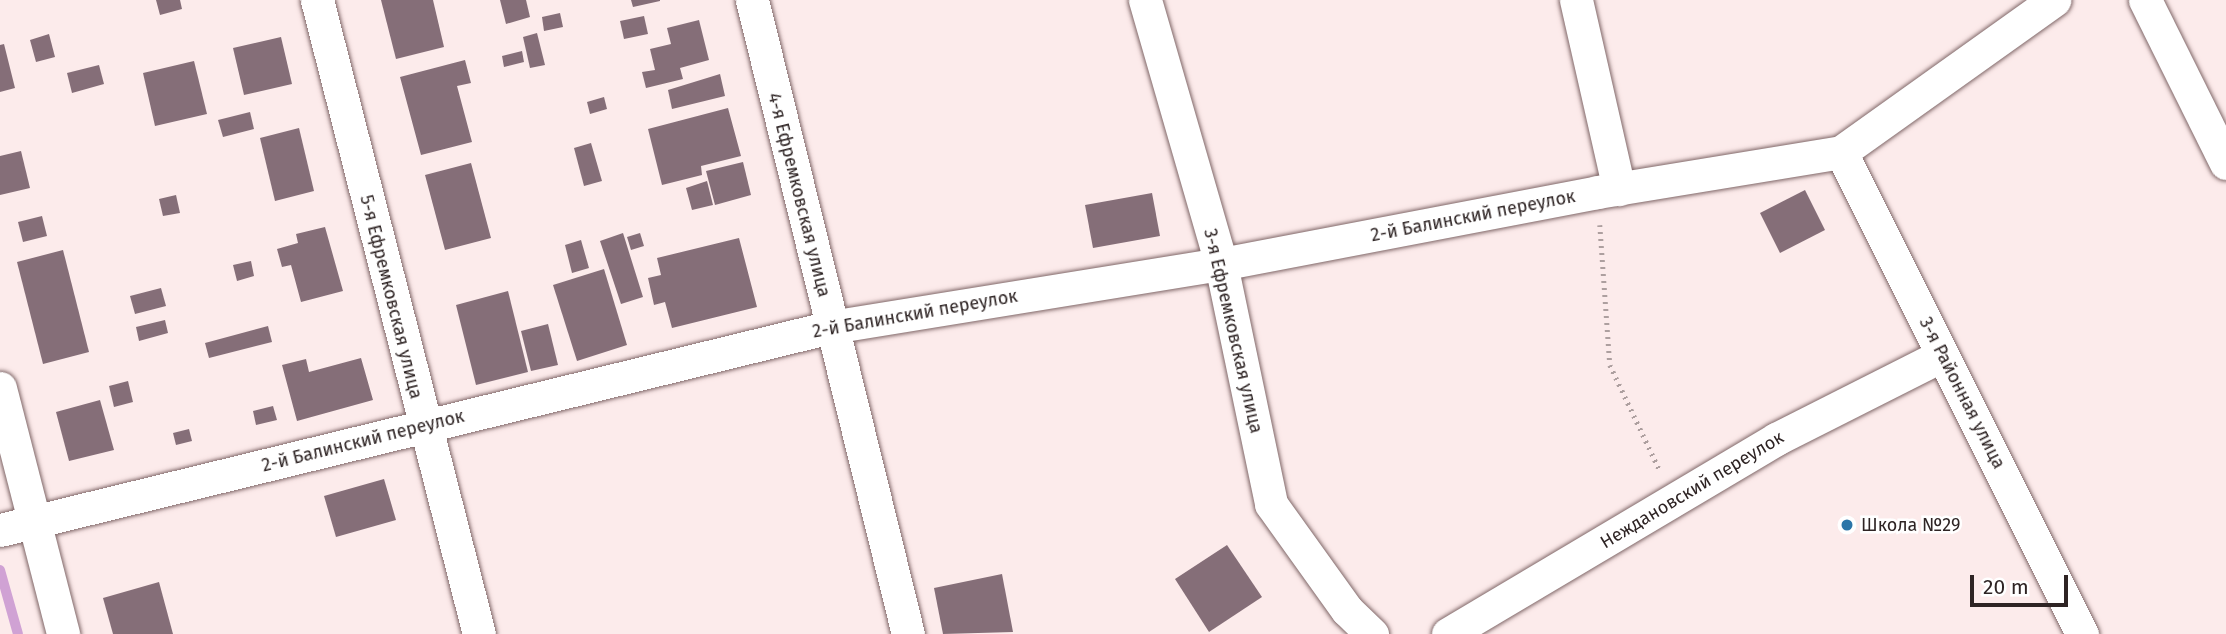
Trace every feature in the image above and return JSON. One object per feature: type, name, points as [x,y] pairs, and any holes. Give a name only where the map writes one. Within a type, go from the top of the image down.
[{"type":"street","name":"5-я Ефремковская улица","points":[[317,0],[423,427],[480,634]]},
{"type":"street","name":"4-я Ефремковская улица","points":[[752,0],[908,634]]},
{"type":"street","name":"3-я Ефремковская улица","points":[[1145,0],[1221,264],[1271,504],[1347,610],[1372,634]]},
{"type":"street","points":[[1576,0],[1608,190]]},
{"type":"street","points":[[2145,0],[2226,163]]},
{"type":"street","points":[[1841,152],[2045,3]]},
{"type":"street","name":"2-й Балинский переулок","points":[[0,530],[831,327],[1221,264],[1608,190],[1841,152]]},
{"type":"street","name":"3-я Районная улица","points":[[1841,152],[2082,634]]},
{"type":"street","name":"Неждановский переулок","points":[[1448,634],[1776,439],[1942,355]]},
{"type":"street","points":[[0,388],[63,634]]},
{"type":"path","points":[[1608,190],[1610,365],[1674,500]]},
{"type":"building","points":[[156,0],[180,0],[182,9],[160,15]]},
{"type":"building","points":[[381,0],[433,0],[444,47],[396,59]]},
{"type":"building","points":[[500,0],[526,0],[530,17],[506,24]]},
{"type":"building","points":[[631,0],[660,0],[660,1],[633,7]]},
{"type":"building","points":[[560,13],[563,27],[544,31],[542,17]]},
{"type":"building","points":[[644,16],[648,34],[624,39],[620,21]]},
{"type":"building","points":[[699,20],[709,60],[680,68],[683,79],[646,88],[642,72],[655,70],[650,49],[671,44],[667,28]]},
{"type":"building","points":[[537,33],[545,65],[530,68],[523,37]]},
{"type":"building","points":[[49,34],[55,57],[36,62],[30,40]]},
{"type":"building","points":[[281,37],[292,84],[244,95],[233,48]]},
{"type":"building","points":[[4,44],[15,88],[0,92],[0,45]]},
{"type":"building","points":[[522,51],[524,62],[504,67],[502,56]]},
{"type":"building","points":[[465,60],[471,83],[457,86],[472,142],[421,155],[400,77]]},
{"type":"building","points":[[194,61],[207,114],[155,126],[143,73]]},
{"type":"building","points":[[99,65],[104,84],[72,93],[67,73]]},
{"type":"building","points":[[720,74],[725,96],[672,109],[668,90]]},
{"type":"building","points":[[604,97],[607,109],[590,114],[587,102]]},
{"type":"building","points":[[728,108],[741,156],[701,166],[702,175],[662,185],[648,129]]},
{"type":"building","points":[[250,112],[254,129],[223,137],[218,120]]},
{"type":"building","points":[[299,128],[314,191],[275,201],[260,138]]},
{"type":"building","points":[[591,143],[602,181],[584,186],[574,148]]},
{"type":"building","points":[[21,151],[30,188],[0,195],[0,156]]},
{"type":"building","points":[[743,162],[751,195],[715,205],[706,171]]},
{"type":"building","points":[[471,163],[491,238],[445,250],[425,175]]},
{"type":"building","points":[[707,181],[713,205],[692,210],[686,188]]},
{"type":"building","points":[[1805,190],[1825,230],[1780,253],[1760,213]]},
{"type":"building","points":[[1152,193],[1160,236],[1093,248],[1085,205]]},
{"type":"building","points":[[176,195],[180,213],[163,216],[159,199]]},
{"type":"building","points":[[42,216],[47,236],[23,242],[18,222]]},
{"type":"building","points":[[325,227],[343,291],[301,302],[291,265],[282,267],[277,249],[298,243],[296,234]]},
{"type":"building","points":[[623,233],[643,297],[621,304],[600,241]]},
{"type":"building","points":[[640,233],[644,246],[631,250],[627,237]]},
{"type":"building","points":[[739,238],[757,307],[672,328],[665,302],[654,305],[648,278],[661,275],[657,258]]},
{"type":"building","points":[[581,240],[589,268],[572,273],[565,245]]},
{"type":"building","points":[[63,250],[89,352],[43,364],[17,262]]},
{"type":"building","points":[[251,261],[254,276],[237,281],[233,265]]},
{"type":"building","points":[[604,269],[627,345],[577,361],[553,285]]},
{"type":"building","points":[[161,288],[166,306],[135,314],[130,296]]},
{"type":"building","points":[[508,291],[528,372],[476,385],[456,305]]},
{"type":"building","points":[[165,320],[168,333],[139,341],[136,327]]},
{"type":"building","points":[[548,324],[558,365],[531,371],[521,331]]},
{"type":"building","points":[[268,326],[272,342],[209,358],[205,343]]},
{"type":"building","points":[[361,358],[373,400],[297,421],[282,365],[306,359],[309,372]]},
{"type":"building","points":[[128,381],[133,402],[114,407],[109,386]]},
{"type":"building","points":[[100,400],[114,450],[69,461],[56,412]]},
{"type":"building","points":[[273,406],[277,420],[256,425],[253,411]]},
{"type":"building","points":[[189,429],[192,441],[176,445],[173,433]]},
{"type":"building","points":[[384,479],[396,520],[336,537],[324,496]]},
{"type":"building","points":[[1227,545],[1262,597],[1209,632],[1175,579]]},
{"type":"building","points":[[1002,574],[1013,632],[943,634],[934,588]]},
{"type":"building","points":[[159,582],[173,634],[113,634],[103,598]]},
{"type":"waterway","points":[[0,570],[18,634]]},
{"type":"place","name":"Школа №29","points":[[1847,525]]}]
